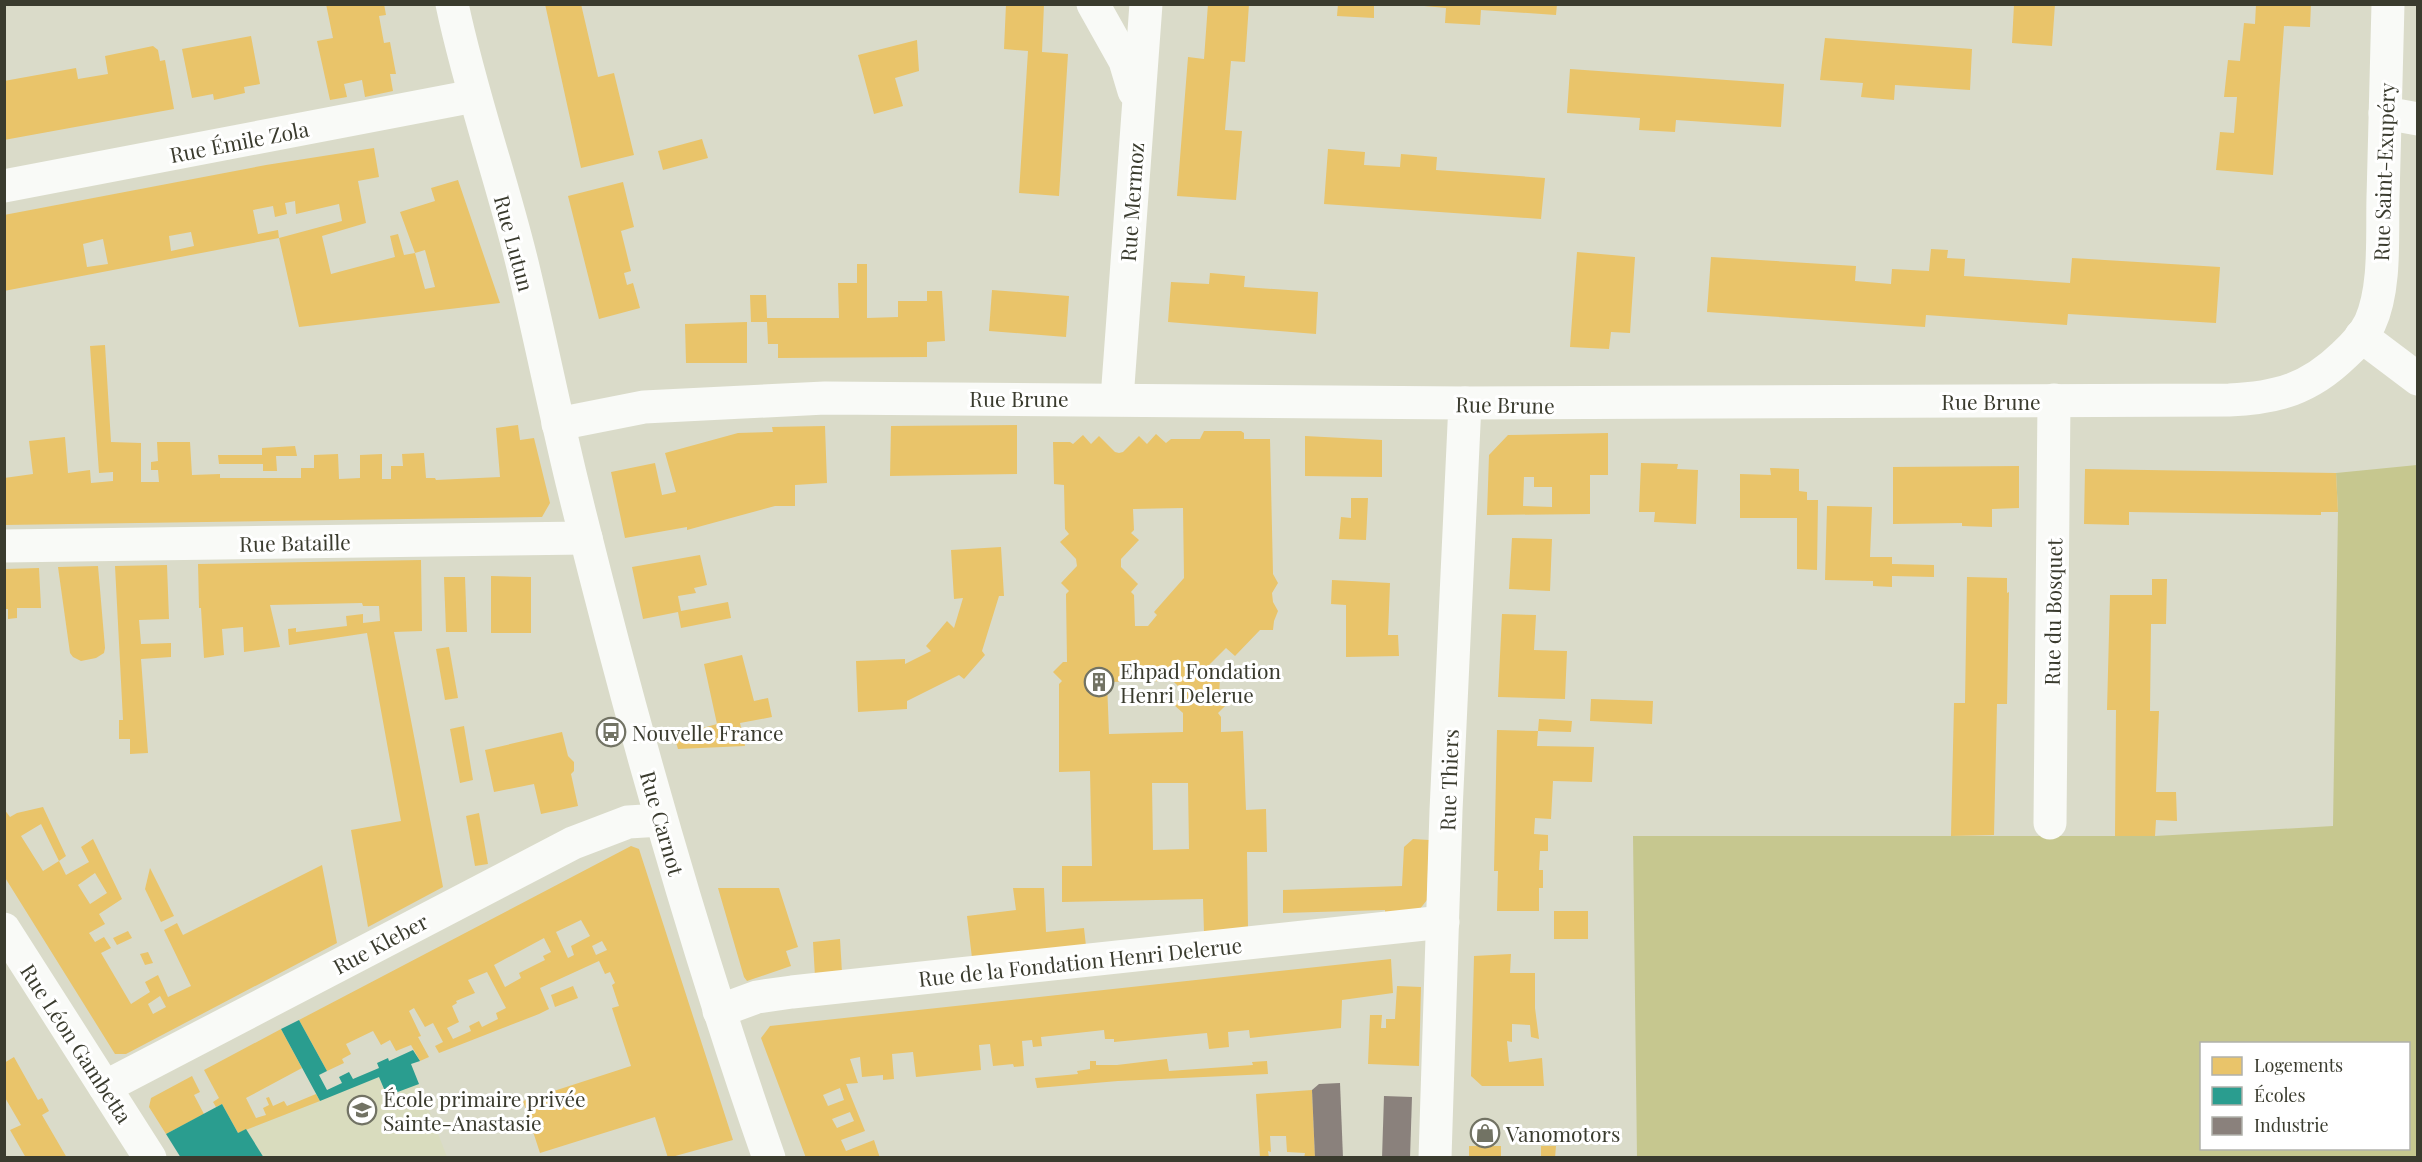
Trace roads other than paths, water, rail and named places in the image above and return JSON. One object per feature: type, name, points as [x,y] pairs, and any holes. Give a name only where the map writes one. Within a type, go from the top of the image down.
[{"type":"street","name":"Rue Lutun","points":[[452,4],[474,96],[520,253],[572,483]]},
{"type":"street","points":[[1094,4],[1125,61],[1137,114]]},
{"type":"street","name":"Rue Mermoz","points":[[1117,399],[1146,4]]},
{"type":"street","name":"Rue Saint-Exupéry","points":[[2361,336],[2374,311],[2379,286],[2388,4]]},
{"type":"street","name":"Rue Émile Zola","points":[[4,186],[474,96]]},
{"type":"street","points":[[2385,113],[2418,119]]},
{"type":"street","points":[[2361,336],[2418,379]]},
{"type":"street","name":"Rue Brune","points":[[558,424],[644,407],[758,400],[865,397],[1465,403],[2229,400],[2266,397],[2295,389],[2324,374],[2354,346],[2361,336]]},
{"type":"street","name":"Rue du Bosquet","points":[[2050,823],[2054,400]]},
{"type":"street","name":"Rue Thiers","points":[[1435,1158],[1465,403]]},
{"type":"street","name":"Rue Carnot","points":[[572,483],[661,820],[719,1011],[769,1158]]},
{"type":"street","name":"Rue Bataille","points":[[4,546],[586,538]]},
{"type":"street","name":"Rue Kleber","points":[[105,1087],[591,834],[627,822],[661,820]]},
{"type":"street","name":"Rue de la Fondation Henri Delerue","points":[[719,1011],[772,994],[1443,922]]},
{"type":"street","name":"Rue Léon Gambetta","points":[[4,929],[150,1158]]},
{"type":"place","name":"Ehpad Fondation Henri Delerue","points":[[1099,682]]},
{"type":"place","name":"Nouvelle France","points":[[611,732]]},
{"type":"place","name":"École primaire privée Sainte-Anastasie","points":[[362,1110]]},
{"type":"place","name":"Vanomotors","points":[[1485,1133]]}]
